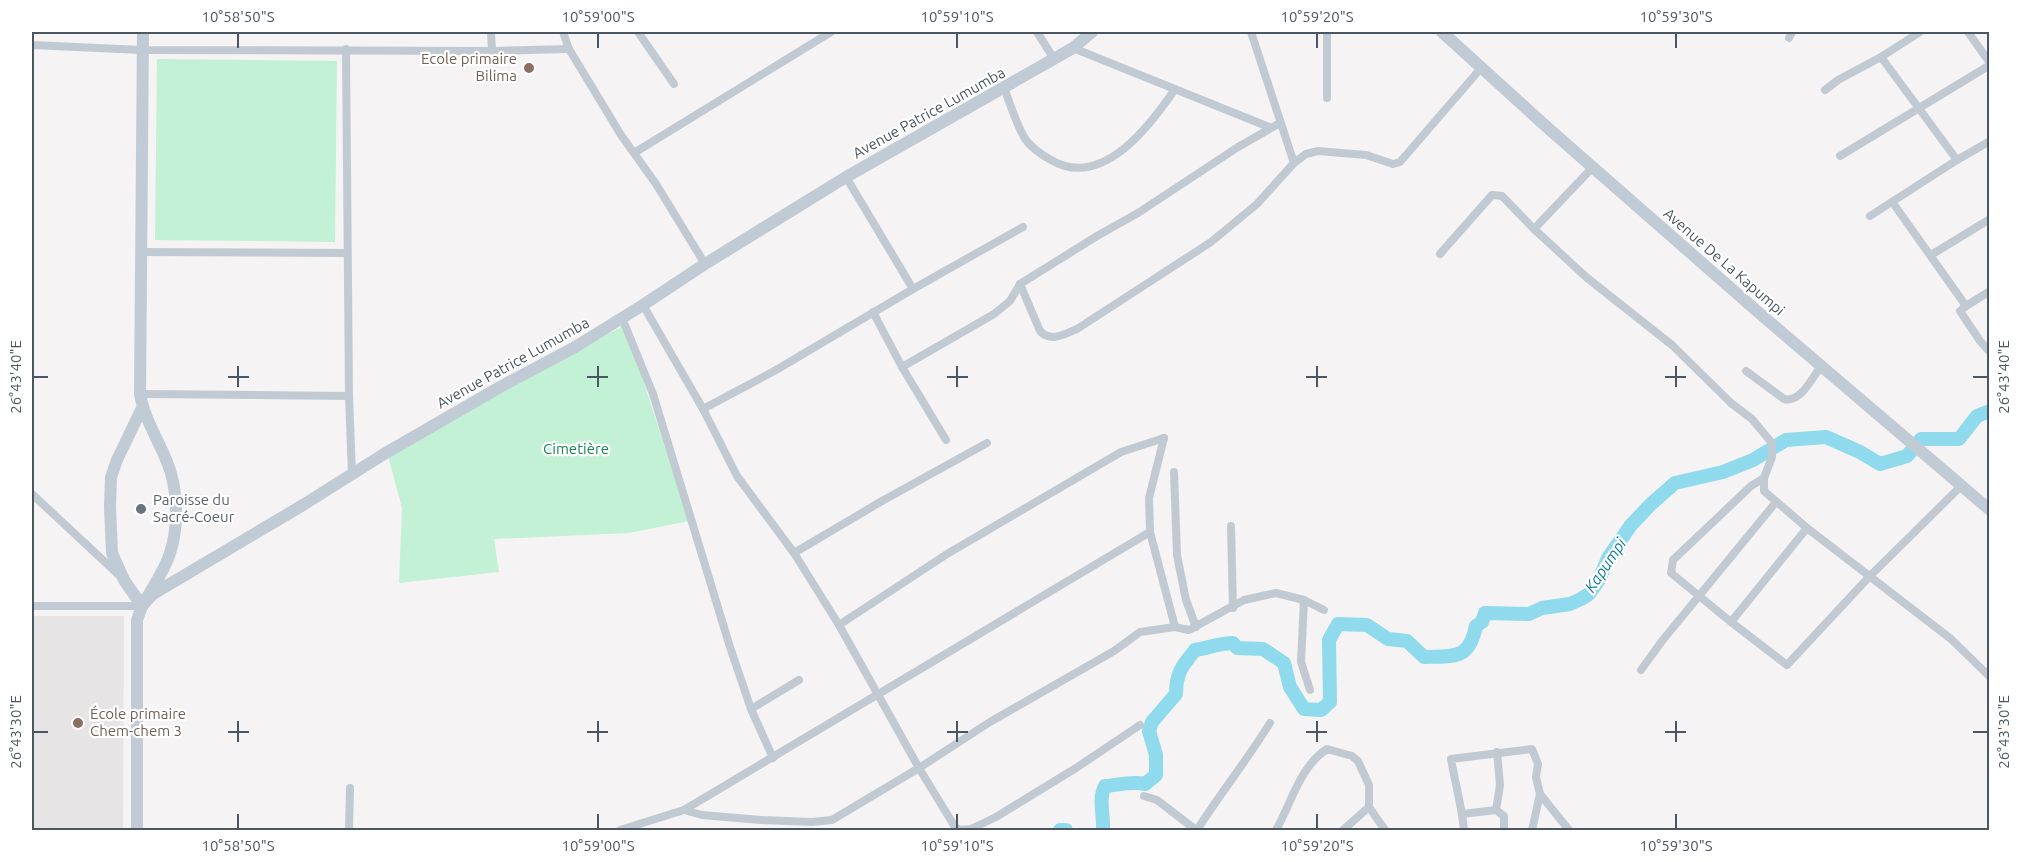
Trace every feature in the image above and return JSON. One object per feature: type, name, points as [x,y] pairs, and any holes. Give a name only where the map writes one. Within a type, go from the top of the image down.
[{"type":"street","points":[[137,831],[138,620],[142,606],[170,554],[175,519],[172,478],[142,408],[140,394],[142,32]]},
{"type":"street","points":[[491,32],[492,51]]},
{"type":"street","points":[[563,32],[569,49],[621,135],[656,184],[705,264]]},
{"type":"street","points":[[638,32],[674,84]]},
{"type":"street","points":[[634,153],[831,32]]},
{"type":"street","points":[[1037,32],[1054,59]]},
{"type":"street","name":"Avenue Patrice Lumumba","points":[[142,606],[153,594],[384,454],[575,347],[846,177],[1073,48],[1092,32]]},
{"type":"street","points":[[1251,32],[1294,163]]},
{"type":"street","points":[[1327,32],[1327,98]]},
{"type":"street","name":"Avenue De La Kapumpi","points":[[1442,32],[1821,366],[1989,508]]},
{"type":"street","points":[[1825,90],[1920,32]]},
{"type":"street","points":[[1840,156],[1989,64],[1968,32]]},
{"type":"street","points":[[32,45],[142,50],[492,51],[569,49]]},
{"type":"street","points":[[1073,48],[1269,128]]},
{"type":"street","points":[[346,49],[348,396],[352,475]]},
{"type":"street","points":[[1881,57],[1957,160]]},
{"type":"street","points":[[1020,284],[1040,331],[1051,338],[1062,336],[1211,242],[1257,204],[1294,163],[1306,154],[1318,151],[1366,155],[1385,163],[1400,162],[1482,67]]},
{"type":"street","points":[[1004,88],[1026,139],[1040,154],[1058,164],[1073,168],[1088,168],[1104,162],[1141,133],[1175,89]]},
{"type":"street","points":[[902,367],[994,315],[1010,301],[1020,284],[1280,123]]},
{"type":"street","points":[[1870,216],[1989,141]]},
{"type":"street","points":[[1534,229],[1593,167]]},
{"type":"street","points":[[846,177],[913,289]]},
{"type":"street","points":[[1440,254],[1492,195],[1502,196],[1586,277],[1672,345],[1731,403],[1752,419],[1772,443],[1772,457],[1764,478],[1764,491],[1807,528],[1951,639],[1989,677]]},
{"type":"street","points":[[1893,203],[1966,306]]},
{"type":"street","points":[[1931,255],[1989,219]]},
{"type":"street","points":[[703,409],[776,370],[1023,227]]},
{"type":"street","points":[[140,252],[347,253]]},
{"type":"street","points":[[1989,291],[1960,311],[1989,352]]},
{"type":"street","points":[[643,305],[703,409],[737,476],[794,553],[839,625],[919,768],[955,827],[961,830],[971,829],[996,817],[1140,725]]},
{"type":"street","points":[[873,312],[902,367],[946,440]]},
{"type":"street","points":[[622,318],[653,394],[751,709],[773,758]]},
{"type":"street","points":[[1746,371],[1784,399],[1791,401],[1798,397],[1821,366]]},
{"type":"street","points":[[140,394],[348,396]]},
{"type":"street","points":[[142,408],[111,477],[110,507],[112,553],[124,580],[142,606]]},
{"type":"street","points":[[839,625],[947,554],[1121,452],[1164,438],[1149,498],[1150,532],[1161,582],[1172,611],[1175,627]]},
{"type":"street","points":[[794,553],[987,443]]},
{"type":"street","points":[[1174,472],[1177,555],[1186,600],[1196,627]]},
{"type":"street","points":[[1764,478],[1751,486],[1673,560],[1671,573],[1787,665],[1869,577],[1961,486]]},
{"type":"street","points":[[32,494],[124,580]]},
{"type":"street","points":[[1641,670],[1776,502]]},
{"type":"street","points":[[1231,526],[1233,608]]},
{"type":"street","points":[[1731,622],[1807,528]]},
{"type":"street","points":[[620,831],[684,810],[1150,532]]},
{"type":"street","points":[[684,810],[702,815],[760,820],[812,822],[832,820],[990,722],[1114,651],[1140,632],[1175,627],[1189,630],[1244,600],[1276,593],[1304,600],[1324,610]]},
{"type":"street","points":[[1304,600],[1301,662],[1310,690]]},
{"type":"street","points":[[32,606],[142,606]]},
{"type":"street","points":[[751,709],[799,680]]},
{"type":"street","points":[[1144,796],[1164,804],[1196,831],[1270,723]]},
{"type":"street","points":[[1276,831],[1304,774],[1320,753],[1327,748],[1358,760],[1369,785],[1369,807],[1385,831]]},
{"type":"street","points":[[1464,831],[1451,759],[1533,749],[1538,764],[1536,777],[1540,794],[1569,831]]},
{"type":"street","points":[[1496,810],[1500,785],[1497,752]]},
{"type":"street","points":[[349,831],[350,788]]},
{"type":"street","points":[[1532,831],[1540,794]]},
{"type":"street","points":[[1343,831],[1369,807]]},
{"type":"street","points":[[1462,814],[1496,810],[1503,816],[1504,831]]},
{"type":"shaded area","name":"École primaire Chem-chem 3","points":[[32,616],[124,616],[123,830],[32,830]]},
{"type":"green space","points":[[157,59],[337,61],[335,242],[155,240]]},
{"type":"green space","name":"Cimetière","points":[[625,325],[689,521],[629,533],[494,539],[499,572],[399,583],[402,508],[387,452]]},
{"type":"waterway","name":"Kapumpi","points":[[1103,830],[1102,802],[1105,786],[1145,784],[1156,775],[1156,755],[1149,731],[1152,722],[1176,694],[1181,670],[1195,650],[1233,643],[1237,648],[1263,649],[1284,663],[1290,687],[1304,709],[1321,710],[1330,702],[1329,640],[1338,624],[1367,625],[1388,639],[1407,641],[1424,657],[1459,654],[1469,645],[1476,626],[1482,622],[1485,613],[1529,614],[1542,608],[1570,604],[1589,594],[1599,580],[1608,558],[1631,525],[1675,483],[1723,472],[1753,460],[1786,440],[1826,437],[1880,464],[1907,456],[1921,439],[1959,439],[1977,416],[1990,411]]},
{"type":"waterway","name":"Kapumpi","points":[[1060,830],[1066,830]]},
{"type":"place","name":"Ecole primaire Bilima","points":[[529,68]]},
{"type":"place","name":"Paroisse du Sacré-Coeur","points":[[141,509]]},
{"type":"place","name":"École primaire Chem-chem 3","points":[[78,723]]}]
